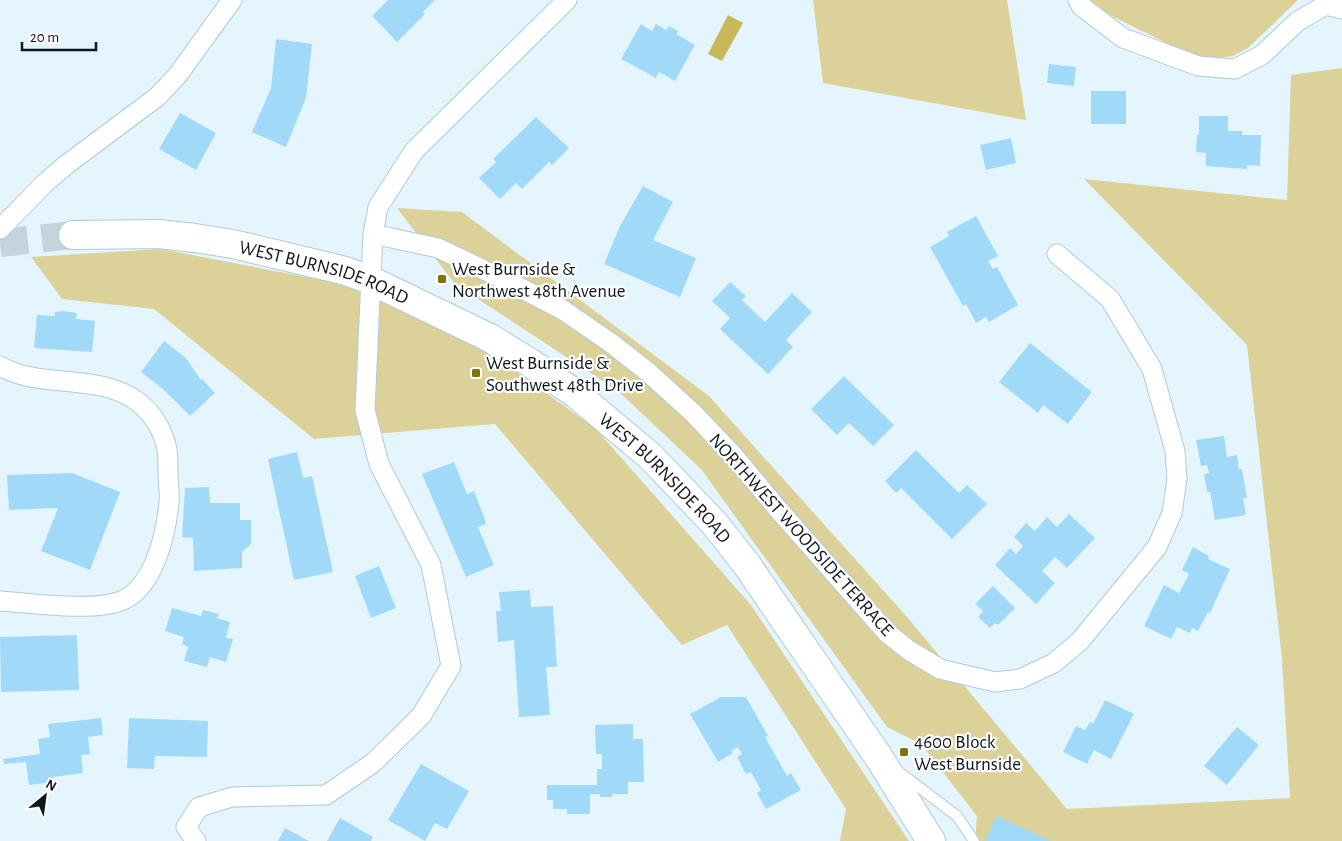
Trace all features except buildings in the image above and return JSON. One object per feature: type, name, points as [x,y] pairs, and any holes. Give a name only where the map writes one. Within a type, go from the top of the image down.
[{"type":"main road","name":"WEST BURNSIDE ROAD","points":[[73,235],[159,234],[233,244],[328,266],[370,280],[490,338],[576,394],[650,456],[714,523],[747,565],[878,756],[931,841]]},
{"type":"street","points":[[0,229],[45,183],[66,165],[157,97],[177,76],[232,0]]},
{"type":"street","points":[[1078,0],[1081,6],[1123,38],[1198,66],[1235,69],[1262,55],[1298,21],[1326,5],[1342,9]]},
{"type":"street","points":[[196,841],[186,827],[199,807],[232,797],[326,795],[373,763],[421,716],[451,666],[431,565],[379,464],[365,410],[373,234],[378,208],[414,151],[555,3]]},
{"type":"street","name":"NORTHWEST WOODSIDE TERRACE","points":[[373,234],[438,248],[563,310],[611,343],[648,372],[693,413],[734,455],[777,508],[887,633],[910,651],[940,669],[995,682],[1020,679],[1054,663],[1080,641],[1157,548],[1172,513],[1177,479],[1175,451],[1152,368],[1110,299],[1057,254]]},
{"type":"street","points":[[0,366],[19,375],[106,387],[124,393],[137,401],[150,412],[161,431],[167,450],[169,501],[162,539],[155,563],[147,578],[137,589],[122,600],[82,606],[0,601]]},
{"type":"lane","points":[[878,756],[957,816],[974,841]]},
{"type":"shaded area","points":[[813,0],[1007,0],[1026,120],[823,83]]},
{"type":"shaded area","points":[[1088,0],[1298,0],[1248,48],[1233,56],[1211,59],[1190,55],[1110,15]]},
{"type":"shaded area","points":[[728,15],[743,23],[722,61],[708,54]]},
{"type":"shaded area","points":[[1342,68],[1342,841],[975,841],[977,816],[921,744],[887,727],[701,469],[618,391],[455,284],[397,208],[462,212],[709,396],[907,617],[1067,809],[1290,798],[1282,659],[1247,345],[1084,179],[1287,200],[1291,75]]},
{"type":"shaded area","points":[[161,249],[353,286],[487,351],[595,428],[751,605],[909,841],[840,841],[846,809],[727,625],[682,645],[495,424],[314,439],[154,309],[62,299],[31,257]]},
{"type":"tunnel","points":[[0,243],[73,235]]},
{"type":"place","name":"West Burnside & Northwest 48th Avenue","points":[[442,279]]},
{"type":"place","name":"West Burnside & Southwest 48th Drive","points":[[476,373]]},
{"type":"place","name":"4600 Block West Burnside","points":[[904,752]]}]
